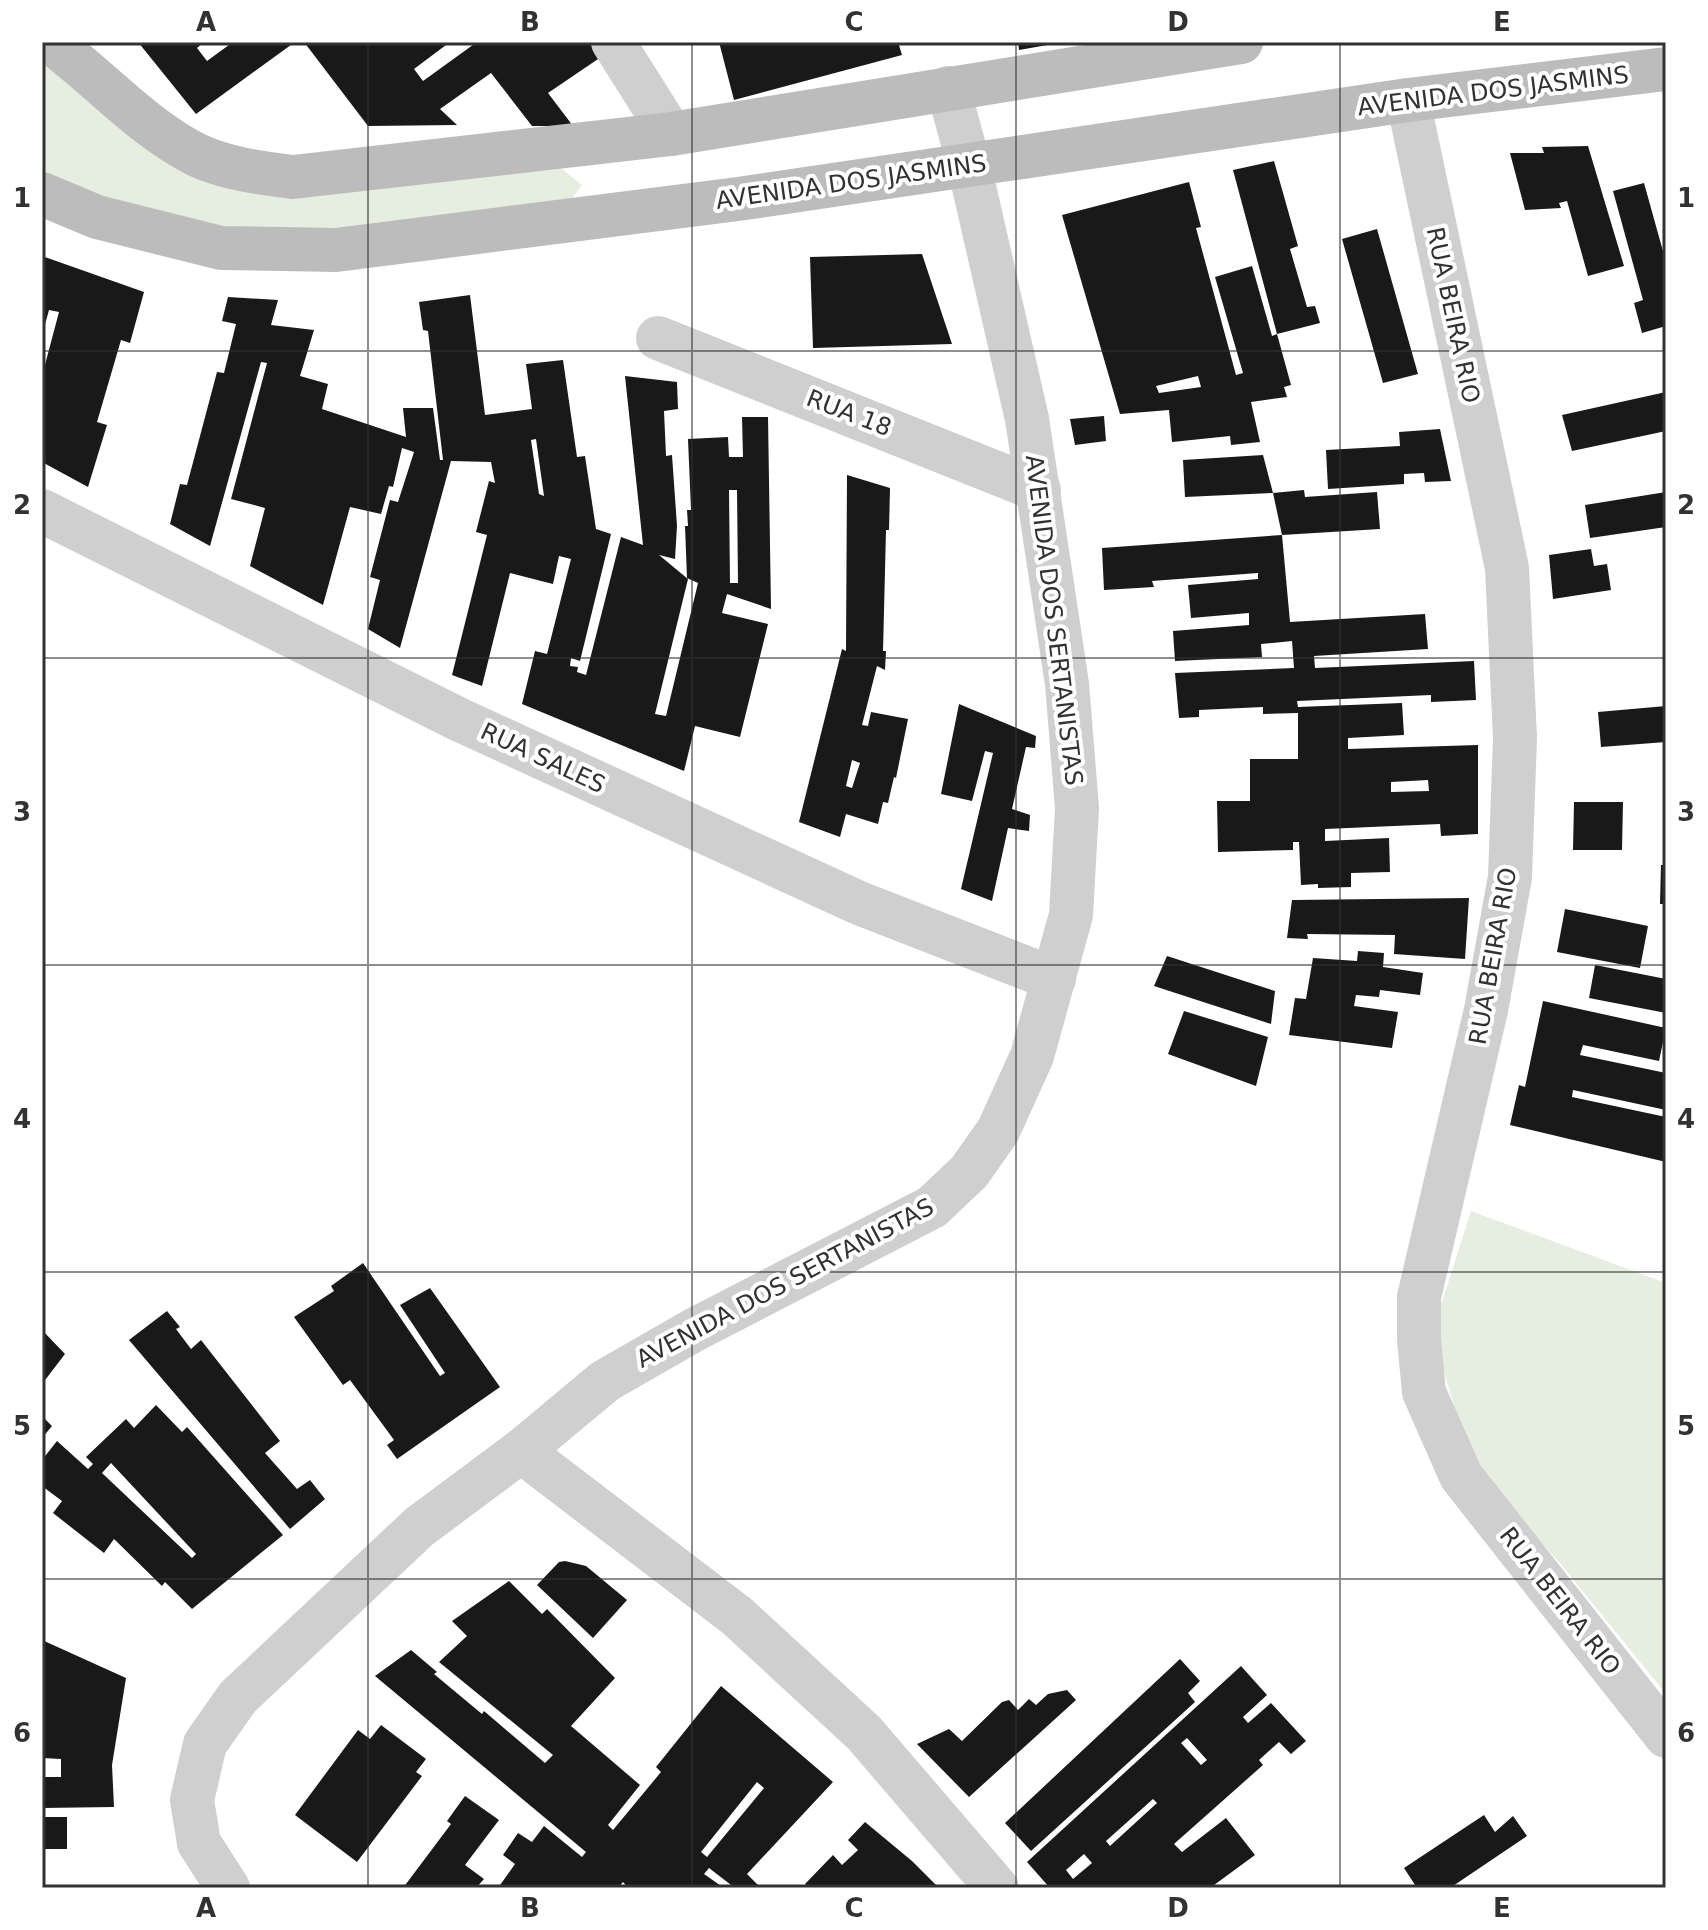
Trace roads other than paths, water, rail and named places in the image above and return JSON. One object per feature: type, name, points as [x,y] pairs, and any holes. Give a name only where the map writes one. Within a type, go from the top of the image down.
[{"type":"main road","points":[[50,42],[158,132],[199,156],[244,171],[293,177],[671,134],[1241,42]]},
{"type":"main road","name":"AVENIDA DOS JASMINS","points":[[42,194],[97,217],[221,248],[336,250],[738,199],[1408,100],[1666,69]]},
{"type":"street","points":[[613,42],[671,134]]},
{"type":"street","name":"AVENIDA DOS SERTANISTAS","points":[[228,1888],[199,1843],[192,1800],[205,1744],[238,1697],[419,1527],[521,1451],[605,1381],[932,1207],[969,1172],[998,1131],[1032,1056],[1071,915],[1077,808],[1067,684],[1027,419],[969,165],[948,88]]},
{"type":"street","name":"RUA BEIRA RIO","points":[[1408,100],[1507,568],[1515,738],[1510,877],[1486,1010],[1419,1297],[1424,1392],[1461,1476],[1666,1736]]},
{"type":"street","name":"RUA 18","points":[[658,338],[1039,490]]},
{"type":"street","name":"RUA SALES","points":[[42,511],[472,725],[859,903],[1054,979]]},
{"type":"street","points":[[521,1451],[737,1616],[864,1733],[997,1888]]}]
